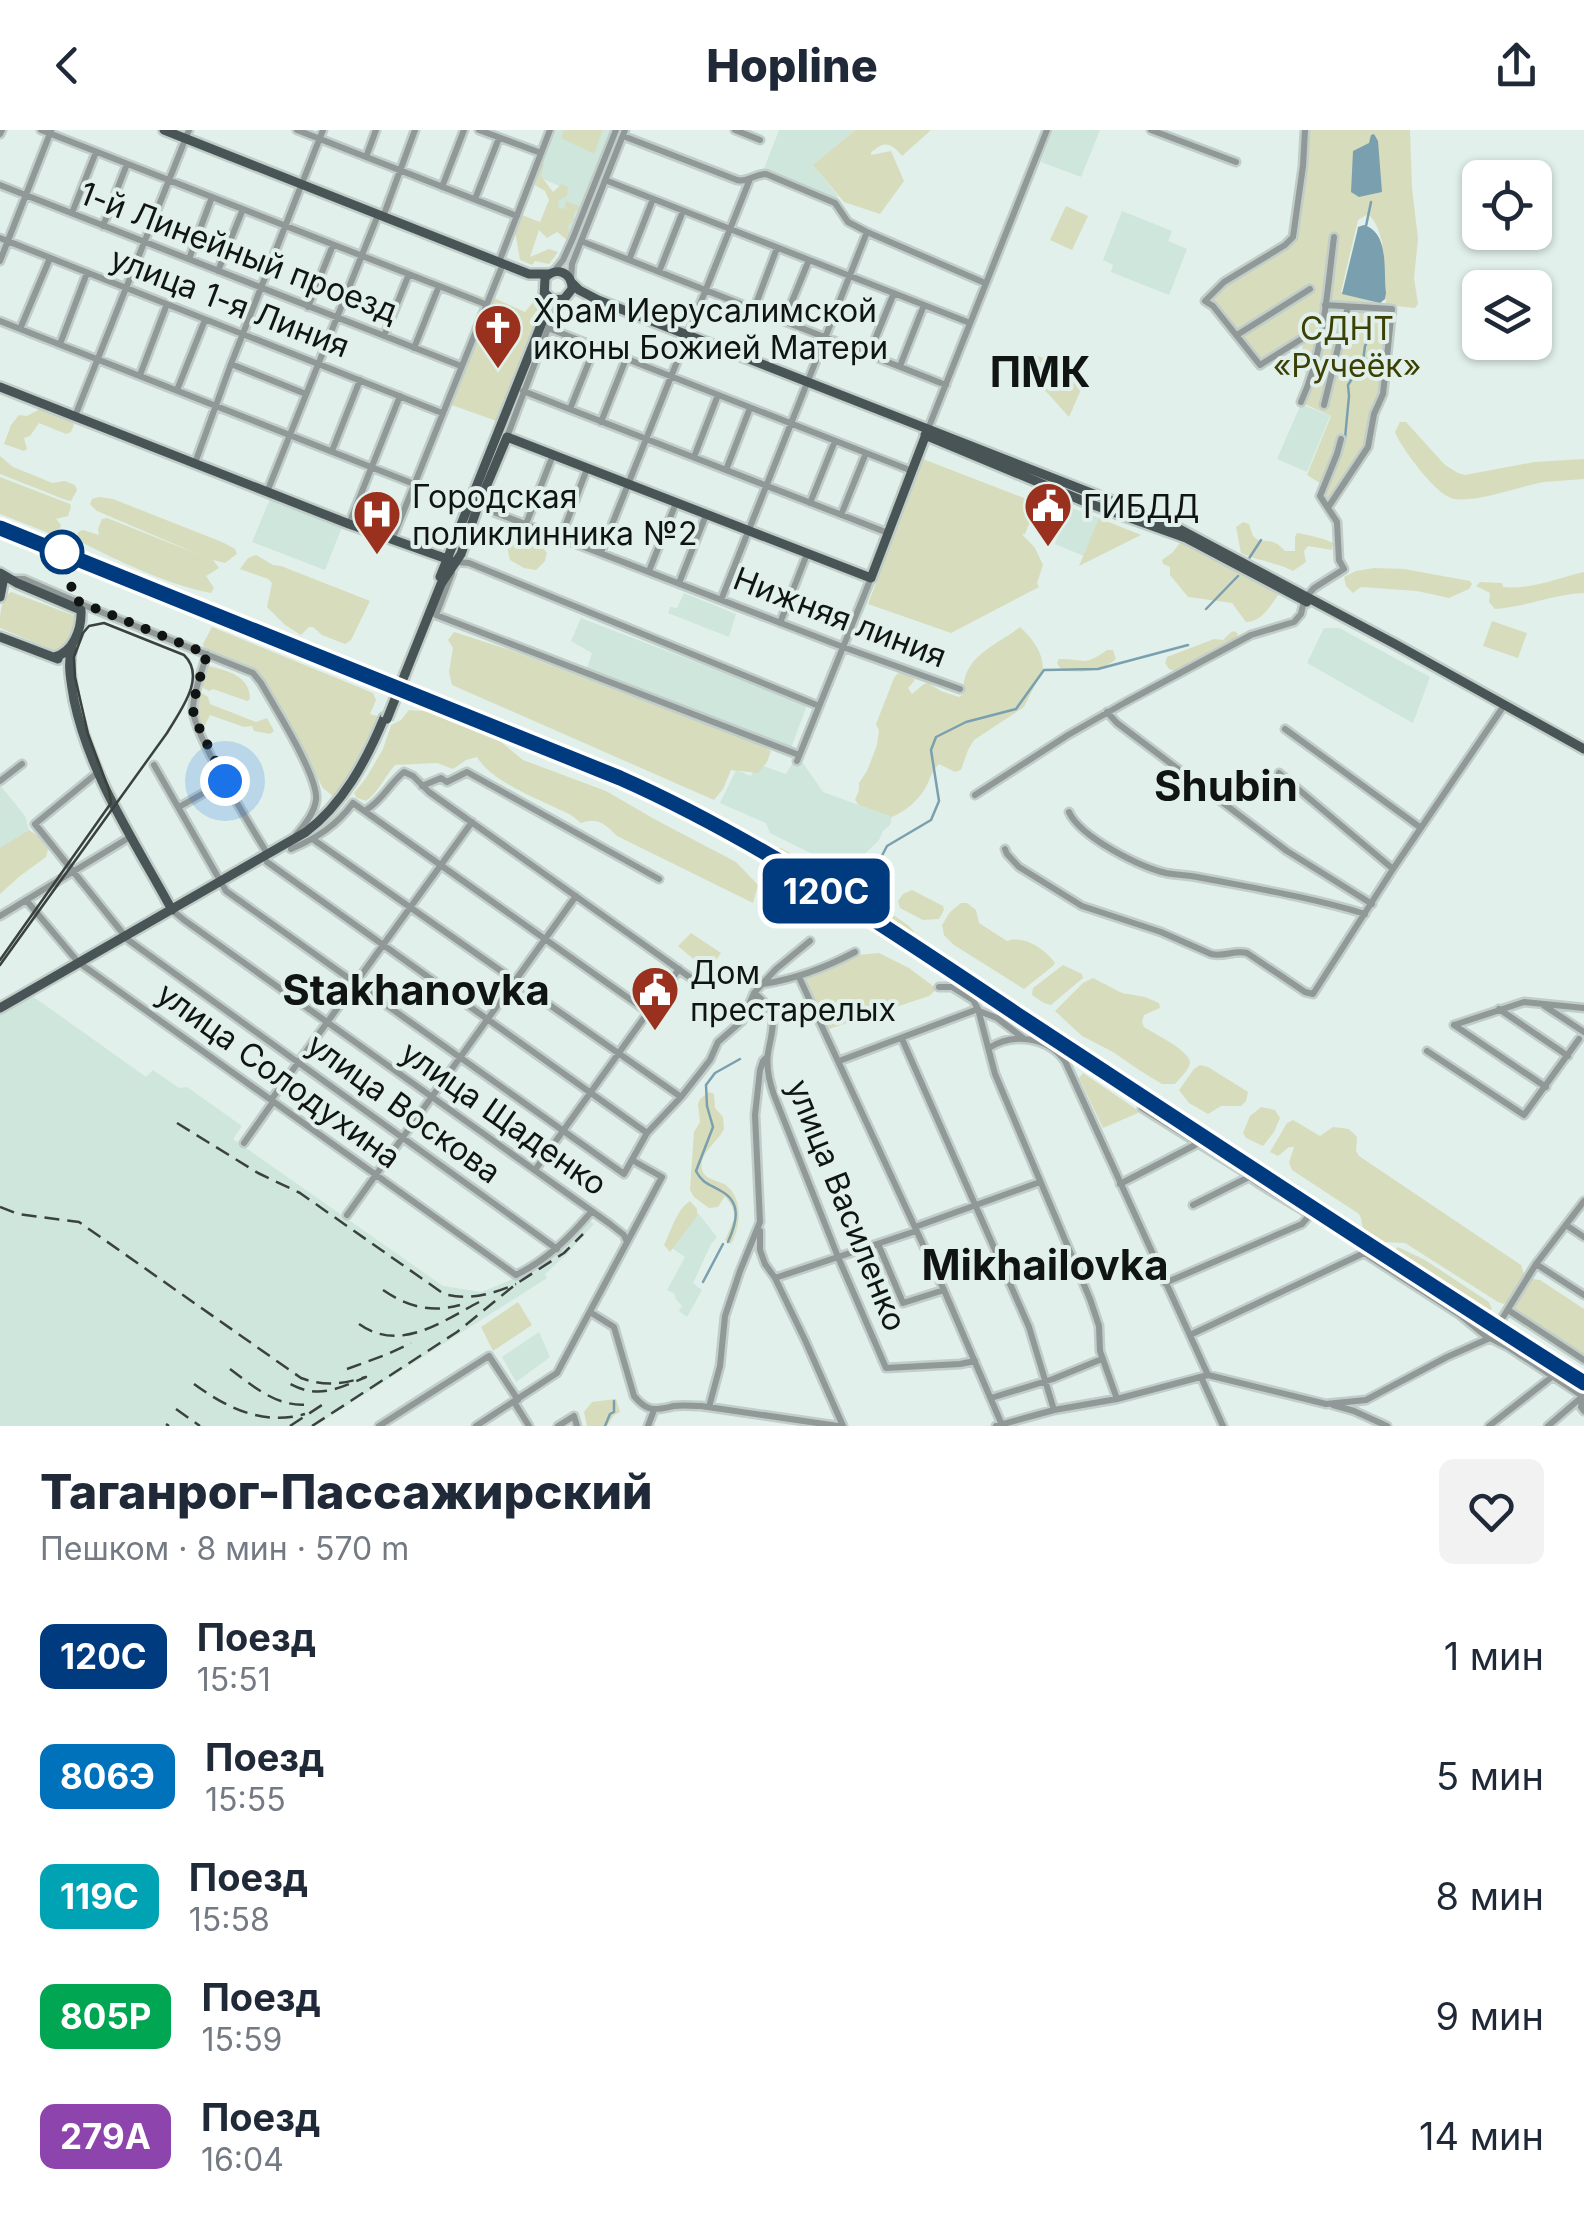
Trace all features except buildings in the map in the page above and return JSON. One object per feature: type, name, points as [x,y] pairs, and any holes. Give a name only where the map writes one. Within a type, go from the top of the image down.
[{"type":"main road","points":[[164,130],[188,134],[303,185],[529,274],[563,272],[588,296],[1090,498],[1190,533],[1584,751]]},
{"type":"main road","points":[[453,561],[543,320],[545,278],[550,273]]},
{"type":"main road","points":[[529,274],[552,300],[564,300],[570,294],[571,281]]},
{"type":"main road","points":[[0,387],[453,561]]},
{"type":"main road","points":[[0,1005],[172,910],[188,906],[318,828],[358,780],[374,752],[443,578],[507,438],[872,578],[927,432]]},
{"type":"main road","points":[[393,540],[436,560],[443,578]]},
{"type":"main road","points":[[0,574],[82,611]]},
{"type":"main road","points":[[0,574],[1,596]]},
{"type":"main road","points":[[1,596],[17,580]]},
{"type":"main road","name":"улица Щаденко","points":[[82,611],[69,673],[83,736],[97,773],[172,910]]},
{"type":"main road","points":[[0,637],[54,657],[69,673]]},
{"type":"main road","points":[[54,657],[66,654],[72,646]]},
{"type":"street","points":[[41,130],[485,304]]},
{"type":"street","points":[[298,130],[516,216]]},
{"type":"street","points":[[195,463],[323,130]]},
{"type":"street","points":[[366,157],[376,130]]},
{"type":"street","points":[[268,492],[415,130]]},
{"type":"street","points":[[442,187],[464,130]]},
{"type":"street","points":[[479,130],[541,153]]},
{"type":"street","points":[[393,540],[550,130]]},
{"type":"street","points":[[735,130],[760,140]]},
{"type":"street","points":[[927,432],[1047,130]]},
{"type":"street","points":[[1151,130],[1236,162]]},
{"type":"street","points":[[1302,338],[1260,365],[1205,301],[1292,236],[1305,130]]},
{"type":"street","points":[[0,260],[4,240],[51,132]]},
{"type":"street","points":[[550,273],[564,260],[621,132],[736,180],[744,182],[766,174],[834,204],[848,222],[867,232],[985,283]]},
{"type":"street","points":[[76,416],[188,134]]},
{"type":"street","points":[[475,199],[499,138]]},
{"type":"street","points":[[72,214],[96,152]]},
{"type":"street","points":[[571,281],[572,264],[605,180],[609,158]]},
{"type":"street","points":[[104,226],[127,164]]},
{"type":"street","points":[[601,552],[750,179]]},
{"type":"street","points":[[605,180],[970,324]]},
{"type":"street","name":"1-й Линейный проезд","points":[[0,185],[460,366]]},
{"type":"street","points":[[189,260],[212,197]]},
{"type":"street","points":[[629,260],[654,199]]},
{"type":"street","points":[[218,271],[242,209]]},
{"type":"street","points":[[659,272],[683,211]]},
{"type":"street","points":[[721,600],[867,232]]},
{"type":"street","points":[[1302,402],[1312,378],[1326,306],[1334,237]]},
{"type":"street","name":"улица 1-я Линия","points":[[4,240],[442,413]]},
{"type":"street","points":[[581,241],[946,384]]},
{"type":"street","points":[[308,307],[333,244]]},
{"type":"street","points":[[754,309],[777,248]]},
{"type":"street","points":[[20,328],[50,258]]},
{"type":"street","points":[[784,321],[809,260]]},
{"type":"street","points":[[60,344],[87,273]]},
{"type":"street","points":[[384,336],[409,274]]},
{"type":"street","points":[[414,348],[439,286]]},
{"type":"street","points":[[1236,335],[1310,289]]},
{"type":"street","points":[[869,354],[894,293]]},
{"type":"street","points":[[507,438],[555,311],[564,300]]},
{"type":"street","points":[[140,375],[167,304]]},
{"type":"street","points":[[900,366],[924,305]]},
{"type":"street","points":[[1326,306],[1392,309],[1383,394],[1374,414],[1368,447],[1329,506]]},
{"type":"street","points":[[1324,404],[1348,307]]},
{"type":"street","points":[[0,320],[414,484]]},
{"type":"street","points":[[177,390],[205,320]]},
{"type":"street","points":[[548,328],[912,472]]},
{"type":"street","points":[[570,409],[595,346]]},
{"type":"street","points":[[601,422],[626,359]]},
{"type":"street","points":[[231,364],[306,394]]},
{"type":"street","points":[[332,452],[360,380]]},
{"type":"street","points":[[523,391],[889,534]]},
{"type":"street","points":[[694,457],[718,395]]},
{"type":"street","points":[[349,524],[400,396]]},
{"type":"street","points":[[726,470],[750,408]]},
{"type":"street","points":[[976,795],[1107,712],[1251,634],[1296,621],[1314,588],[1344,569],[1339,560],[1338,522],[1320,496],[1341,439]]},
{"type":"street","points":[[810,502],[834,441]]},
{"type":"street","points":[[842,515],[866,454]]},
{"type":"street","points":[[526,524],[553,455]]},
{"type":"street","points":[[561,537],[587,468]]},
{"type":"street","points":[[649,571],[676,503]]},
{"type":"street","name":"Нижняя линия","points":[[478,506],[960,689]]},
{"type":"street","points":[[679,583],[706,515]]},
{"type":"street","points":[[780,623],[807,554]]},
{"type":"street","points":[[453,561],[468,563],[819,706]]},
{"type":"street","points":[[443,578],[436,616],[798,758],[872,578]]},
{"type":"street","points":[[82,611],[97,610]]},
{"type":"street","points":[[82,611],[97,610],[246,668],[258,677],[313,780],[316,794],[313,811],[290,846]]},
{"type":"street","points":[[207,654],[193,715],[268,858],[383,946],[647,1133]]},
{"type":"street","points":[[1005,848],[1019,866],[1082,906],[1212,954],[1247,953],[1313,994],[1503,706]]},
{"type":"street","points":[[1107,712],[1287,851],[1372,904]]},
{"type":"street","points":[[1285,730],[1421,828]]},
{"type":"street","points":[[0,780],[22,764]]},
{"type":"street","points":[[154,765],[226,891],[624,1174],[647,1133],[682,1097],[710,1060],[718,1042],[742,1021],[754,993],[810,941]]},
{"type":"street","points":[[366,810],[404,772],[413,776],[698,983]]},
{"type":"street","points":[[422,786],[440,778],[447,782],[467,772],[659,879]]},
{"type":"street","name":"улица Воскова","points":[[97,773],[35,824],[124,936],[557,1249]]},
{"type":"street","points":[[1278,773],[1394,869]]},
{"type":"street","points":[[179,807],[225,781]]},
{"type":"street","points":[[290,846],[314,840],[353,802],[648,1012]]},
{"type":"street","points":[[1069,812],[1072,820],[1096,839],[1167,873],[1314,900],[1365,914]]},
{"type":"street","points":[[244,1143],[472,822]]},
{"type":"street","points":[[0,916],[132,837]]},
{"type":"street","points":[[314,840],[682,1097]]},
{"type":"street","points":[[346,1216],[576,896]]},
{"type":"street","name":"улица Солодухина","points":[[26,900],[74,964],[516,1275],[557,1249]]},
{"type":"street","name":"улица Щаденко","points":[[172,910],[620,1231],[626,1240]]},
{"type":"street","points":[[762,984],[799,977],[855,952]]},
{"type":"street","points":[[534,1170],[679,969]]},
{"type":"street","points":[[799,977],[944,1290],[991,1398],[999,1426],[1029,1422],[1054,1410],[1204,1376],[1354,1411],[1370,1422],[1387,1426]]},
{"type":"street","points":[[939,986],[952,987],[972,1000],[978,1010],[995,1074],[1090,1298],[1099,1326],[1102,1359],[1116,1399]]},
{"type":"street","name":"улица Василенко","points":[[754,993],[773,1016],[768,1057],[774,1095],[886,1368],[975,1361]]},
{"type":"street","points":[[1546,1087],[1454,1025],[1524,1002],[1584,1008]]},
{"type":"street","points":[[1427,1050],[1524,1115],[1582,1035],[1540,1002]]},
{"type":"street","points":[[1500,1009],[1568,1056]]},
{"type":"street","points":[[839,1061],[978,1010],[997,1018],[1024,1039]]},
{"type":"street","points":[[902,1039],[1030,1327],[1054,1410]]},
{"type":"street","points":[[989,1048],[1005,1040],[1024,1039],[1047,1044],[1065,1061],[1190,1335],[1223,1426]]},
{"type":"street","points":[[768,1057],[760,1070],[756,1115],[762,1258],[775,1278],[840,1426]]},
{"type":"street","points":[[1142,1108],[1304,1211],[1307,1219],[1166,1282]]},
{"type":"street","points":[[1120,1184],[1197,1144]]},
{"type":"street","points":[[476,1426],[558,1373],[662,1177],[632,1160]]},
{"type":"street","points":[[1194,1205],[1247,1178]]},
{"type":"street","points":[[775,1278],[878,1244],[1040,1182]]},
{"type":"street","points":[[1354,1411],[1366,1400],[1489,1338],[1536,1264],[1584,1201]]},
{"type":"street","points":[[557,1249],[592,1211]]},
{"type":"street","points":[[1566,1225],[1584,1236]]},
{"type":"street","points":[[708,1407],[720,1366],[724,1322],[759,1228]]},
{"type":"street","points":[[878,1244],[903,1302],[944,1290]]},
{"type":"street","points":[[1190,1335],[1364,1253],[1489,1338],[1584,1396]]},
{"type":"street","points":[[1536,1264],[1584,1295]]},
{"type":"street","points":[[1508,1310],[1584,1360]]},
{"type":"street","points":[[590,1312],[614,1327],[634,1396],[654,1410],[683,1405],[708,1407],[840,1426]]},
{"type":"street","points":[[378,1426],[489,1356],[529,1426]]},
{"type":"street","points":[[991,1398],[1102,1359]]},
{"type":"street","points":[[1489,1426],[1553,1376]]},
{"type":"street","points":[[1584,1396],[1584,1411]]},
{"type":"street","points":[[1548,1426],[1584,1396]]},
{"type":"street","points":[[1326,1404],[1366,1400]]},
{"type":"street","points":[[648,1426],[654,1410]]},
{"type":"street","points":[[558,1426],[574,1416],[578,1426]]},
{"type":"shaded area","points":[[556,130],[612,130],[570,235],[547,226],[562,187],[538,177]]},
{"type":"shaded area","points":[[779,130],[855,130],[813,165],[838,196],[835,202],[763,171]]},
{"type":"shaded area","points":[[1053,130],[1100,130],[1081,177],[1041,162]]},
{"type":"shaded area","points":[[1122,211],[1172,231],[1168,241],[1187,249],[1169,295],[1111,272],[1113,265],[1103,260]]},
{"type":"shaded area","points":[[1301,404],[1330,416],[1307,472],[1277,459]]},
{"type":"shaded area","points":[[270,499],[342,527],[325,570],[252,542]]},
{"type":"shaded area","points":[[1069,507],[1099,518],[1084,556],[1055,544]]},
{"type":"shaded area","points":[[684,593],[736,614],[729,637],[668,613],[670,607],[677,608]]},
{"type":"shaded area","points":[[581,618],[807,705],[791,748],[587,668],[592,653],[571,641]]},
{"type":"shaded area","points":[[1324,628],[1339,628],[1430,677],[1413,723],[1307,663]]},
{"type":"shaded area","points":[[803,763],[823,792],[892,817],[890,825],[851,873],[770,833],[766,823],[720,803],[736,770],[751,776],[758,764],[786,774],[792,764]]},
{"type":"shaded area","points":[[0,785],[25,816],[29,830],[0,853]]},
{"type":"shaded area","points":[[31,995],[146,1077],[153,1070],[179,1088],[187,1087],[242,1126],[233,1139],[443,1286],[482,1292],[532,1271],[589,1220],[594,1224],[545,1274],[547,1278],[315,1426],[0,1426],[0,1013]]},
{"type":"shaded area","points":[[698,1213],[717,1237],[693,1283],[702,1290],[687,1317],[679,1311],[682,1306],[675,1294],[667,1290],[685,1257],[672,1248]]},
{"type":"shaded area","points":[[539,1332],[550,1357],[516,1382],[502,1357]]},
{"type":"green space","points":[[564,130],[603,130],[594,154],[561,138]]},
{"type":"green space","points":[[855,130],[931,130],[902,156],[887,145],[871,153],[891,151],[904,181],[880,214],[844,202],[813,165]]},
{"type":"green space","name":"СДНТ «Ручеёк»","points":[[1305,130],[1410,130],[1418,239],[1414,278],[1418,304],[1415,308],[1386,305],[1380,234],[1368,214],[1358,220],[1341,292],[1381,301],[1385,306],[1395,309],[1383,403],[1375,420],[1371,447],[1330,510],[1320,497],[1323,485],[1307,475],[1331,416],[1300,402],[1311,374],[1297,370],[1304,340],[1262,366],[1206,300],[1223,283],[1293,237]]},
{"type":"green space","points":[[542,164],[541,176],[553,192],[562,184],[568,187],[558,208],[564,209],[566,201],[581,207],[568,225],[567,240],[557,232],[547,238],[539,230],[530,257],[549,249],[558,252],[549,264],[535,261],[532,265],[520,260],[515,231],[522,215],[540,222],[549,200],[545,191],[535,185]]},
{"type":"green space","points":[[1066,206],[1088,216],[1072,250],[1050,240]]},
{"type":"green space","points":[[492,297],[525,312],[537,297],[545,297],[502,423],[446,403]]},
{"type":"green space","points":[[1031,353],[1087,376],[1069,417],[1025,368]]},
{"type":"green space","points":[[40,409],[72,421],[71,432],[66,434],[39,423],[24,438],[24,451],[4,444],[19,415],[27,416]]},
{"type":"green space","points":[[1400,422],[1406,422],[1445,465],[1458,473],[1584,459],[1584,479],[1544,482],[1470,499],[1451,498],[1428,479],[1404,448],[1395,432]]},
{"type":"green space","points":[[0,456],[13,467],[52,483],[65,481],[77,490],[71,501],[66,500],[0,474]]},
{"type":"green space","points":[[923,459],[1037,503],[1022,534],[1043,565],[1039,587],[951,633],[868,604]]},
{"type":"green space","points":[[0,477],[70,504],[68,516],[56,519],[61,525],[58,533],[54,535],[0,514]]},
{"type":"green space","points":[[99,497],[222,542],[237,554],[225,563],[213,560],[219,568],[206,576],[214,588],[211,593],[142,571],[77,540],[78,532],[99,535],[102,519],[107,518],[200,555],[97,511],[90,504]]},
{"type":"green space","points":[[1099,518],[1141,535],[1079,566]]},
{"type":"green space","points":[[1243,522],[1249,524],[1259,541],[1274,542],[1285,551],[1295,551],[1297,533],[1333,543],[1332,550],[1308,546],[1304,551],[1306,562],[1293,571],[1241,553],[1236,527]]},
{"type":"green space","points":[[513,538],[547,553],[536,570],[510,560],[507,547]]},
{"type":"green space","points":[[1184,542],[1279,594],[1261,616],[1246,622],[1232,603],[1188,597],[1162,560]]},
{"type":"green space","points":[[256,555],[370,601],[351,640],[345,644],[313,627],[301,635],[285,625],[267,607],[272,583],[240,569],[248,558]]},
{"type":"green space","points":[[1374,568],[1404,569],[1472,584],[1449,598],[1361,587],[1353,593],[1346,586],[1344,577]]},
{"type":"green space","points":[[1584,572],[1584,593],[1506,608],[1495,609],[1489,602],[1490,593],[1476,586],[1480,582],[1523,587]]},
{"type":"green space","points":[[11,592],[78,617],[66,649],[57,652],[0,628],[3,603]]},
{"type":"green space","points":[[1492,621],[1527,633],[1518,658],[1483,646]]},
{"type":"green space","points":[[212,627],[373,693],[376,700],[370,714],[380,717],[357,769],[335,798],[323,788],[260,675],[251,667],[204,648]]},
{"type":"green space","points":[[1020,627],[1036,646],[1043,669],[1024,707],[974,740],[961,770],[955,772],[939,764],[920,796],[902,812],[892,817],[859,805],[855,800],[859,783],[877,745],[876,724],[898,673],[915,680],[908,688],[912,694],[928,683],[959,697],[974,661]]},
{"type":"green space","points":[[1234,631],[1237,638],[1175,671],[1165,663],[1167,657],[1214,639],[1223,640]]},
{"type":"green space","points":[[454,632],[765,747],[771,751],[767,762],[758,773],[731,770],[714,800],[452,685],[449,672],[453,648],[448,640]]},
{"type":"green space","points":[[1113,650],[1116,659],[1097,669],[1062,671],[1057,663],[1059,659],[1088,660]]},
{"type":"green space","points":[[209,666],[242,680],[250,699],[203,688]]},
{"type":"green space","points":[[202,693],[210,704],[256,722],[267,718],[274,731],[254,731],[252,726],[210,715],[201,726],[195,703]]},
{"type":"green space","points":[[409,710],[437,712],[495,737],[523,760],[606,791],[736,862],[758,885],[753,903],[617,836],[601,823],[581,823],[494,775],[477,757],[453,769],[437,763],[395,765],[370,798],[357,798],[354,793],[383,749],[391,725]]},
{"type":"green space","points":[[29,830],[48,849],[46,857],[0,894],[0,848]]},
{"type":"green space","points":[[775,848],[846,884],[852,880],[856,864],[866,867],[869,881],[865,895],[909,926],[914,932],[912,936],[857,907],[774,852]]},
{"type":"green space","points":[[912,890],[943,906],[939,919],[923,920],[900,908],[898,901]]},
{"type":"green space","points":[[961,903],[976,910],[979,923],[1007,941],[1034,944],[1055,963],[1024,989],[954,945],[944,935],[942,925]]},
{"type":"green space","points":[[691,933],[721,953],[708,971],[678,946]]},
{"type":"green space","points":[[879,953],[909,968],[937,989],[929,996],[829,1029],[804,977],[832,969],[856,955]]},
{"type":"green space","points":[[1063,965],[1083,978],[1051,1005],[1032,995],[1033,988]]},
{"type":"green space","points":[[1093,978],[1122,993],[1159,1003],[1160,1008],[1144,1015],[1142,1022],[1189,1058],[1188,1069],[1175,1084],[1162,1084],[1082,1036],[1055,1011]]},
{"type":"green space","points":[[1200,1065],[1248,1092],[1246,1101],[1241,1106],[1221,1106],[1208,1114],[1189,1103],[1179,1090]]},
{"type":"green space","points":[[1083,1073],[1138,1113],[1103,1128],[1079,1078]]},
{"type":"green space","points":[[709,1092],[714,1094],[724,1129],[706,1152],[702,1168],[706,1176],[727,1186],[736,1199],[738,1222],[731,1244],[725,1240],[735,1217],[725,1196],[718,1207],[709,1208],[690,1190],[694,1132],[700,1122],[698,1104]]},
{"type":"green space","points":[[1261,1107],[1275,1110],[1280,1118],[1263,1146],[1243,1133],[1250,1116]]},
{"type":"green space","points":[[1293,1120],[1320,1136],[1333,1127],[1349,1129],[1357,1137],[1359,1156],[1521,1265],[1524,1274],[1509,1300],[1504,1304],[1498,1302],[1405,1243],[1383,1242],[1363,1229],[1359,1214],[1292,1170],[1289,1163],[1294,1147],[1278,1156],[1270,1152],[1287,1123]]},
{"type":"green space","points":[[690,1201],[697,1216],[670,1252],[664,1245],[678,1215]]},
{"type":"green space","points":[[1398,1247],[1489,1302],[1492,1309],[1475,1306],[1401,1260],[1393,1251]]},
{"type":"green space","points":[[1533,1279],[1584,1309],[1584,1357],[1517,1314],[1517,1301]]},
{"type":"green space","points":[[518,1302],[532,1325],[493,1351],[481,1327]]},
{"type":"green space","points":[[616,1399],[620,1412],[607,1426],[587,1426],[584,1412],[592,1402]]},
{"type":"water","points":[[1374,134],[1378,141],[1382,192],[1359,197],[1351,192],[1353,151],[1369,143]]},
{"type":"water","points":[[1358,227],[1372,229],[1382,244],[1386,293],[1380,303],[1342,294]]},
{"type":"waterway","points":[[1366,226],[1371,202]]},
{"type":"waterway","points":[[1339,458],[1345,438],[1348,385],[1363,361],[1370,336],[1367,317]]},
{"type":"waterway","points":[[1328,484],[1324,497],[1329,503]]},
{"type":"waterway","points":[[1248,560],[1261,540]]},
{"type":"waterway","points":[[1206,609],[1238,576]]},
{"type":"waterway","points":[[845,893],[856,889],[873,873],[887,846],[931,820],[939,801],[931,750],[936,737],[966,722],[1016,709],[1044,670],[1098,669],[1188,645]]},
{"type":"waterway","points":[[728,1242],[735,1208],[728,1196],[703,1181],[696,1171],[713,1127],[706,1085],[715,1073],[740,1059]]},
{"type":"waterway","points":[[703,1282],[723,1244]]},
{"type":"waterway","points":[[605,1426],[614,1412],[614,1401]]},
{"type":"tram line","points":[[0,960],[111,803],[88,734],[75,677],[74,657],[83,633],[89,626],[104,623],[184,655],[193,673],[192,684],[178,715],[0,965]]},
{"type":"railway","points":[[0,528],[620,778],[730,833],[889,929],[1584,1383]]},
{"type":"railway","points":[[177,1123],[258,1173],[300,1193],[444,1294],[480,1295],[516,1284]]},
{"type":"railway","points":[[0,1207],[18,1214],[79,1222],[301,1378],[334,1384],[366,1377],[316,1392],[285,1381]]},
{"type":"railway","points":[[312,1426],[457,1332],[516,1284],[564,1253],[583,1234]]},
{"type":"railway","points":[[383,1290],[420,1307],[460,1305]]},
{"type":"railway","points":[[359,1324],[390,1336],[405,1335],[435,1325],[479,1302]]},
{"type":"railway","points":[[347,1369],[411,1343]]},
{"type":"railway","points":[[230,1369],[278,1400],[311,1404]]},
{"type":"railway","points":[[194,1384],[219,1400],[260,1416],[305,1414]]},
{"type":"railway","points":[[290,1426],[322,1405]]},
{"type":"railway","points":[[176,1409],[200,1426]]},
{"type":"train","name":"120С","points":[[0,528],[620,778],[706,819],[966,980],[1584,1383]]},
{"type":"place","name":"Храм Иерусалимской иконы Божией Матери","points":[[498,370]]},
{"type":"place","name":"ГИБДД","points":[[1048,548]]},
{"type":"place","name":"Городская поликлинника №2","points":[[377,556]]},
{"type":"place","name":"Дом престарелых","points":[[655,1032]]},
{"type":"district","name":"ПМК","points":[[1040,371]]},
{"type":"district","name":"Shubin","points":[[1226,785]]},
{"type":"district","name":"Stakhanovka","points":[[416,989]]},
{"type":"district","name":"Mikhailovka","points":[[1045,1264]]},
{"type":"route","points":[[62,552],[75,600],[207,654],[192,709],[225,781]]}]
